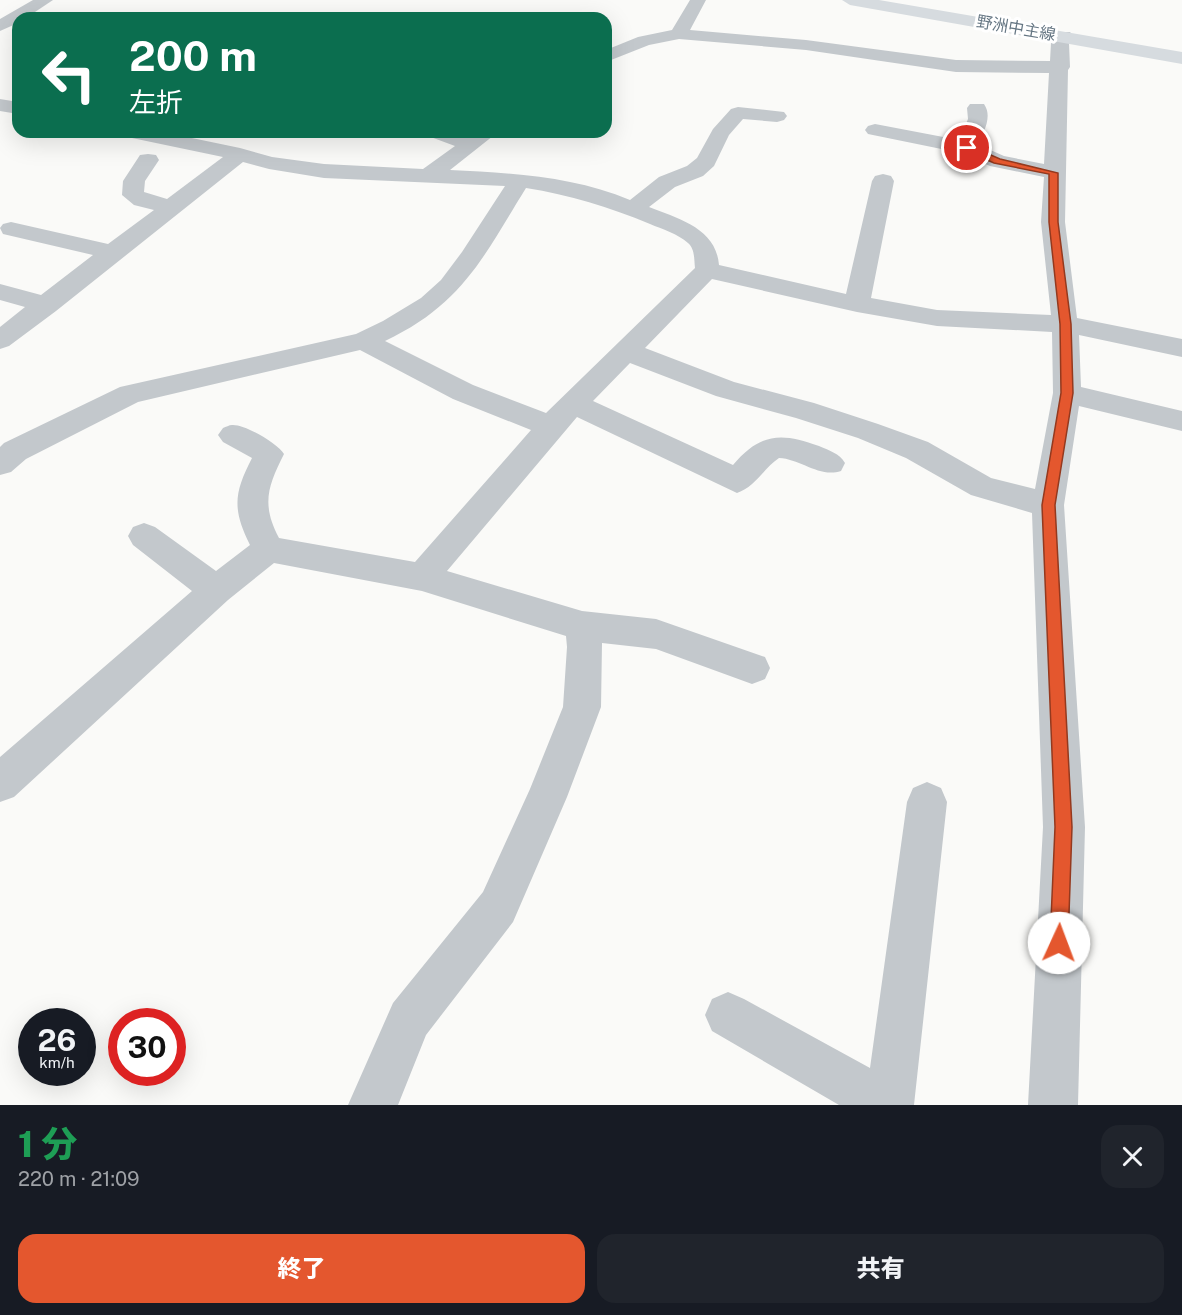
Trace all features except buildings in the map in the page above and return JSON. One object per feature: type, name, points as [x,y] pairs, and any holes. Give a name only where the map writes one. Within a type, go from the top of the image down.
[{"type":"main road","name":"野洲中主線","points":[[850,0],[1182,58]]},
{"type":"street","points":[[24,12],[45,0]]},
{"type":"street","points":[[679,34],[698,0]]},
{"type":"street","points":[[612,54],[644,41],[679,34],[806,45],[956,66],[1060,67]]},
{"type":"street","points":[[1053,1105],[1064,827],[1048,505],[1067,393],[1065,324],[1053,222],[1060,43],[1064,36]]},
{"type":"street","points":[[967,148],[978,119],[977,108]]},
{"type":"street","points":[[632,209],[667,182],[695,171],[706,161],[720,133],[738,113],[777,116]]},
{"type":"street","points":[[875,130],[967,148],[998,161],[1054,173]]},
{"type":"street","points":[[161,138],[240,154],[269,163],[324,171],[520,180],[566,188],[632,209],[697,238],[706,252],[707,270],[550,426],[422,577]]},
{"type":"street","points":[[452,138],[471,145]]},
{"type":"street","points":[[429,175],[480,138]]},
{"type":"street","points":[[0,340],[240,154]]},
{"type":"street","points":[[148,160],[134,178],[131,189],[133,195],[142,200],[172,207]]},
{"type":"street","points":[[0,464],[15,451],[130,394],[363,341],[389,329],[438,297],[462,267],[520,180]]},
{"type":"street","points":[[857,304],[883,181]]},
{"type":"street","points":[[11,229],[114,253]]},
{"type":"street","points":[[707,270],[857,304],[937,318],[1065,324],[1182,348]]},
{"type":"street","points":[[0,292],[47,305]]},
{"type":"street","points":[[363,341],[463,392],[550,426]]},
{"type":"street","points":[[626,351],[726,389],[804,410],[868,431],[917,450],[982,487],[1048,505]]},
{"type":"street","points":[[1067,393],[1182,421]]},
{"type":"street","points":[[573,404],[671,448],[737,481],[768,449],[783,445],[830,463]]},
{"type":"street","points":[[233,435],[268,454],[255,480],[250,505],[255,523],[268,549]]},
{"type":"street","points":[[144,536],[216,590]]},
{"type":"street","points":[[0,783],[216,590],[268,549],[422,577],[582,626],[656,634],[752,668]]},
{"type":"street","points":[[373,1105],[409,1019],[498,907],[538,817],[582,706],[585,647],[582,626]]},
{"type":"street","points":[[728,1015],[888,1105],[927,802]]},
{"type":"route","points":[[967,148],[998,161],[1054,173],[1053,222],[1065,324],[1067,393],[1048,505],[1064,827],[1059,943]]}]
